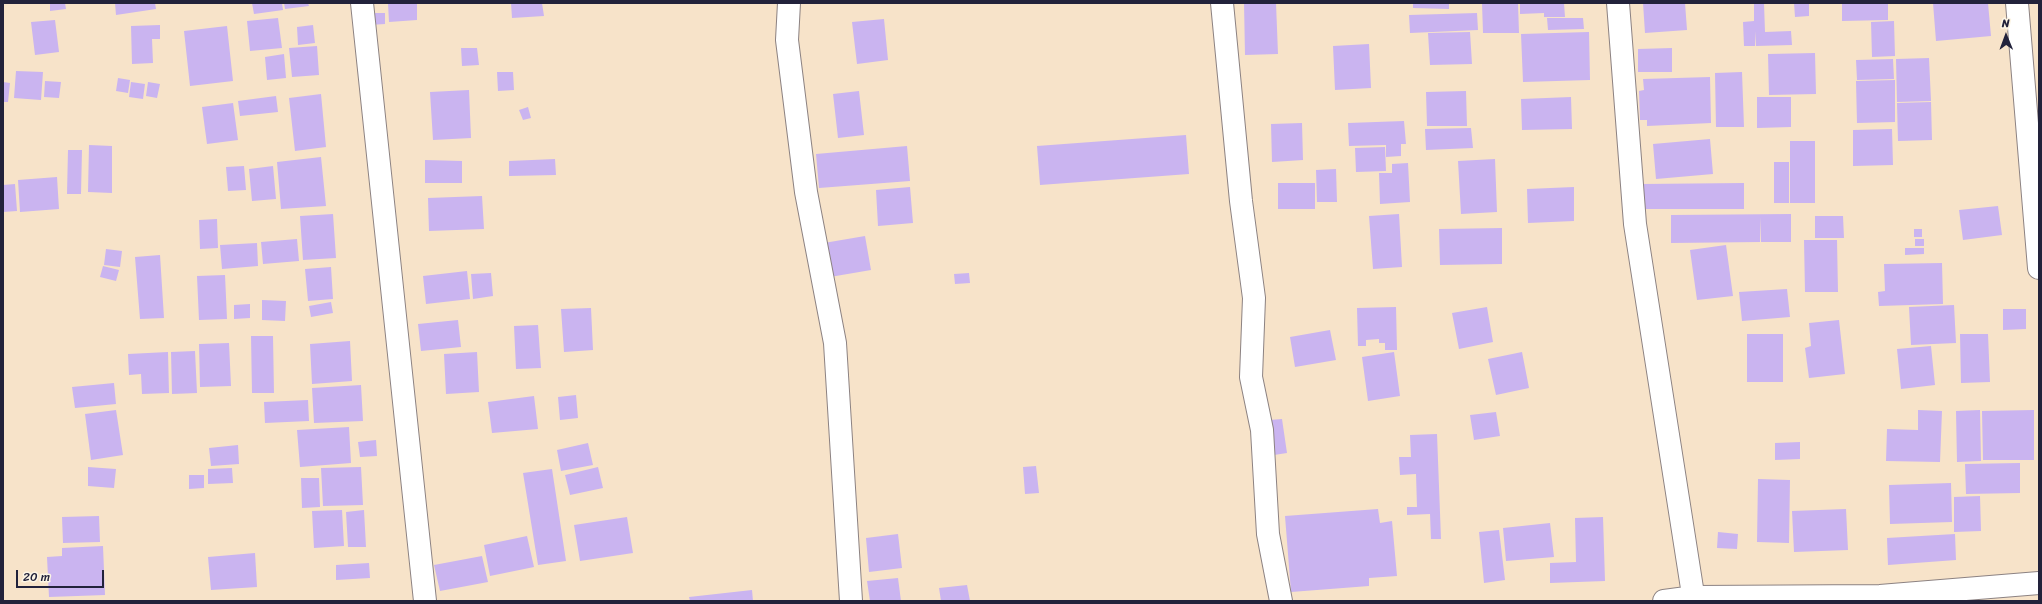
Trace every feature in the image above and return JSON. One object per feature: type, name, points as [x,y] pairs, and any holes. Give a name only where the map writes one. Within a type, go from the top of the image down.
[{"type":"street","points":[[362,3],[425,601]]},
{"type":"street","points":[[789,3],[787,40],[806,192],[835,343],[851,601]]},
{"type":"street","points":[[1222,3],[1241,201],[1254,298],[1251,377],[1262,430],[1268,534],[1281,601]]},
{"type":"street","points":[[1618,3],[1635,224],[1694,599]]},
{"type":"street","points":[[2017,3],[2039,268]]},
{"type":"street","points":[[1664,601],[1694,599],[1880,596],[2039,583]]},
{"type":"building","points":[[50,3],[65,3],[66,9],[50,11]]},
{"type":"building","points":[[115,3],[155,3],[156,9],[116,15]]},
{"type":"building","points":[[252,3],[282,3],[283,10],[254,14]]},
{"type":"building","points":[[284,3],[308,3],[309,6],[285,9]]},
{"type":"building","points":[[388,3],[417,3],[417,20],[389,22]]},
{"type":"building","points":[[511,3],[542,3],[544,16],[512,18]]},
{"type":"building","points":[[1244,3],[1276,3],[1278,54],[1245,55]]},
{"type":"building","points":[[1413,3],[1449,3],[1449,9],[1413,8]]},
{"type":"building","points":[[1482,3],[1518,3],[1519,33],[1483,33]]},
{"type":"building","points":[[1520,3],[1564,3],[1565,17],[1544,17],[1544,13],[1520,14]]},
{"type":"building","points":[[1643,3],[1685,3],[1687,30],[1645,33]]},
{"type":"building","points":[[1754,3],[1764,3],[1765,32],[1791,31],[1792,45],[1756,46],[1755,31],[1755,46],[1744,46],[1743,22],[1754,21]]},
{"type":"building","points":[[1794,3],[1809,3],[1809,16],[1795,17]]},
{"type":"building","points":[[1842,3],[1888,3],[1888,20],[1842,21]]},
{"type":"building","points":[[1933,3],[1988,3],[1991,36],[1936,41]]},
{"type":"building","points":[[369,13],[385,13],[385,24],[370,25]]},
{"type":"building","points":[[1477,13],[1478,30],[1410,33],[1409,15]]},
{"type":"building","points":[[278,18],[282,48],[250,51],[247,21]]},
{"type":"building","points":[[1547,18],[1583,18],[1584,29],[1548,30]]},
{"type":"building","points":[[884,19],[888,60],[857,64],[852,22]]},
{"type":"building","points":[[55,20],[59,52],[35,55],[31,22]]},
{"type":"building","points":[[1894,21],[1895,56],[1872,57],[1871,22]]},
{"type":"building","points":[[160,25],[160,39],[152,39],[153,63],[132,64],[131,26]]},
{"type":"building","points":[[313,25],[315,43],[298,45],[297,27]]},
{"type":"building","points":[[227,26],[233,81],[190,86],[184,31]]},
{"type":"building","points":[[1470,32],[1472,64],[1430,65],[1428,33]]},
{"type":"building","points":[[1589,32],[1590,80],[1523,82],[1521,34]]},
{"type":"building","points":[[1369,44],[1371,88],[1335,90],[1333,46]]},
{"type":"building","points":[[317,46],[319,75],[292,77],[289,48]]},
{"type":"building","points":[[461,48],[477,48],[479,65],[462,66]]},
{"type":"building","points":[[1672,48],[1672,72],[1638,72],[1638,49]]},
{"type":"building","points":[[1815,53],[1816,94],[1769,95],[1768,54]]},
{"type":"building","points":[[284,54],[286,78],[267,80],[265,57]]},
{"type":"building","points":[[1929,58],[1931,101],[1897,102],[1896,59]]},
{"type":"building","points":[[1893,59],[1894,79],[1857,80],[1856,60]]},
{"type":"building","points":[[16,71],[43,72],[41,100],[14,98]]},
{"type":"building","points":[[497,72],[513,72],[514,90],[498,91]]},
{"type":"building","points":[[1742,72],[1744,127],[1716,127],[1715,73]]},
{"type":"building","points":[[1710,77],[1711,123],[1647,126],[1647,120],[1640,120],[1639,91],[1644,90],[1643,79]]},
{"type":"building","points":[[118,78],[130,80],[128,93],[116,91]]},
{"type":"building","points":[[1895,80],[1895,122],[1857,123],[1856,81]]},
{"type":"building","points":[[45,81],[61,82],[59,98],[44,97]]},
{"type":"building","points":[[3,82],[10,83],[8,102],[3,102]]},
{"type":"building","points":[[131,82],[145,84],[143,99],[129,97]]},
{"type":"building","points":[[148,82],[160,84],[157,98],[146,96]]},
{"type":"building","points":[[469,90],[471,138],[433,140],[430,92]]},
{"type":"building","points":[[859,91],[864,135],[838,138],[833,94]]},
{"type":"building","points":[[1466,91],[1467,126],[1427,126],[1426,92]]},
{"type":"building","points":[[321,94],[326,147],[295,151],[289,98]]},
{"type":"building","points":[[276,96],[278,112],[240,116],[238,101]]},
{"type":"building","points":[[1571,97],[1572,129],[1522,130],[1521,99]]},
{"type":"building","points":[[1757,97],[1791,97],[1791,127],[1757,128]]},
{"type":"building","points":[[1931,102],[1932,140],[1898,141],[1897,103]]},
{"type":"building","points":[[233,103],[238,140],[207,144],[202,107]]},
{"type":"building","points":[[528,107],[531,118],[523,120],[519,110]]},
{"type":"building","points":[[1404,121],[1406,144],[1401,144],[1401,156],[1386,157],[1386,145],[1349,146],[1348,123]]},
{"type":"building","points":[[1302,123],[1303,160],[1272,162],[1271,124]]},
{"type":"building","points":[[1471,128],[1473,148],[1426,150],[1425,129]]},
{"type":"building","points":[[1892,129],[1893,165],[1853,166],[1853,130]]},
{"type":"building","points":[[1186,135],[1189,174],[1040,185],[1037,146]]},
{"type":"building","points":[[1710,139],[1713,174],[1656,179],[1653,144]]},
{"type":"building","points":[[1790,141],[1815,141],[1815,203],[1790,203]]},
{"type":"building","points":[[89,145],[112,146],[112,193],[88,192]]},
{"type":"building","points":[[907,146],[910,181],[819,188],[816,154]]},
{"type":"building","points":[[1385,147],[1386,171],[1356,172],[1355,148]]},
{"type":"building","points":[[68,150],[82,150],[81,194],[67,194]]},
{"type":"building","points":[[321,157],[326,206],[281,209],[277,162]]},
{"type":"building","points":[[555,159],[556,175],[509,176],[509,161]]},
{"type":"building","points":[[1495,159],[1497,212],[1461,214],[1458,161]]},
{"type":"building","points":[[425,160],[462,161],[462,183],[425,183]]},
{"type":"building","points":[[1774,162],[1789,162],[1789,203],[1774,203]]},
{"type":"building","points":[[1408,163],[1410,202],[1380,204],[1379,173],[1392,173],[1392,164]]},
{"type":"building","points":[[244,166],[246,190],[228,191],[226,167]]},
{"type":"building","points":[[273,166],[276,199],[252,201],[249,169]]},
{"type":"building","points":[[1336,169],[1337,202],[1317,202],[1316,170]]},
{"type":"building","points":[[57,177],[59,209],[20,212],[18,180]]},
{"type":"building","points":[[1278,183],[1315,183],[1315,209],[1278,209]]},
{"type":"building","points":[[1744,183],[1744,209],[1643,209],[1642,184]]},
{"type":"building","points":[[15,184],[17,211],[3,212],[3,185]]},
{"type":"building","points":[[910,187],[913,223],[878,226],[876,190]]},
{"type":"building","points":[[1574,187],[1574,221],[1528,223],[1527,189]]},
{"type":"building","points":[[482,196],[484,229],[429,231],[428,198]]},
{"type":"building","points":[[1998,206],[2002,235],[1963,240],[1959,210]]},
{"type":"building","points":[[333,214],[336,258],[303,260],[300,216]]},
{"type":"building","points":[[1399,214],[1402,267],[1373,269],[1369,216]]},
{"type":"building","points":[[1791,214],[1791,242],[1761,242],[1761,217],[1760,242],[1671,243],[1671,215]]},
{"type":"building","points":[[1815,216],[1843,216],[1844,238],[1815,238]]},
{"type":"building","points":[[217,219],[218,248],[200,249],[199,220]]},
{"type":"building","points":[[1502,228],[1502,264],[1440,265],[1439,229]]},
{"type":"building","points":[[1914,229],[1922,229],[1922,237],[1914,237]]},
{"type":"building","points":[[865,236],[871,270],[830,277],[824,243]]},
{"type":"building","points":[[297,239],[299,261],[263,264],[261,242]]},
{"type":"building","points":[[1915,239],[1924,239],[1924,246],[1915,246]]},
{"type":"building","points":[[1804,240],[1837,240],[1838,292],[1805,292]]},
{"type":"building","points":[[257,243],[258,266],[222,269],[220,245]]},
{"type":"building","points":[[1726,245],[1733,296],[1697,300],[1690,250]]},
{"type":"building","points":[[1905,248],[1924,248],[1924,254],[1905,255]]},
{"type":"building","points":[[106,249],[122,251],[120,267],[104,265]]},
{"type":"building","points":[[160,255],[164,318],[140,319],[135,257]]},
{"type":"building","points":[[1942,263],[1943,304],[1879,306],[1878,292],[1885,291],[1884,264]]},
{"type":"building","points":[[103,266],[119,270],[116,281],[100,277]]},
{"type":"building","points":[[331,267],[333,299],[308,301],[305,269]]},
{"type":"building","points":[[467,271],[470,299],[426,304],[423,276]]},
{"type":"building","points":[[491,273],[493,296],[473,299],[471,274]]},
{"type":"building","points":[[969,273],[970,283],[955,284],[954,274]]},
{"type":"building","points":[[225,275],[227,319],[199,320],[197,276]]},
{"type":"building","points":[[1787,289],[1790,317],[1742,321],[1739,292]]},
{"type":"building","points":[[262,300],[286,301],[285,321],[262,320]]},
{"type":"building","points":[[331,302],[333,313],[311,317],[309,306]]},
{"type":"building","points":[[250,304],[250,318],[234,319],[234,305]]},
{"type":"building","points":[[1954,305],[1956,343],[1911,345],[1909,307]]},
{"type":"building","points":[[1396,307],[1397,350],[1385,350],[1385,343],[1379,343],[1379,339],[1366,340],[1366,346],[1358,346],[1357,308]]},
{"type":"building","points":[[1487,307],[1493,342],[1459,349],[1452,313]]},
{"type":"building","points":[[591,308],[593,350],[564,352],[561,309]]},
{"type":"building","points":[[2003,309],[2026,309],[2026,329],[2003,330]]},
{"type":"building","points":[[458,320],[461,347],[421,351],[418,324]]},
{"type":"building","points":[[1839,320],[1845,374],[1809,378],[1805,348],[1811,346],[1809,323]]},
{"type":"building","points":[[538,325],[541,368],[516,369],[514,326]]},
{"type":"building","points":[[1330,330],[1336,360],[1295,367],[1290,337]]},
{"type":"building","points":[[1747,334],[1783,334],[1783,382],[1747,382]]},
{"type":"building","points":[[1960,334],[1988,334],[1990,382],[1961,383]]},
{"type":"building","points":[[251,336],[273,336],[274,393],[252,393]]},
{"type":"building","points":[[350,341],[352,381],[312,384],[310,344]]},
{"type":"building","points":[[229,343],[231,386],[200,387],[199,344]]},
{"type":"building","points":[[1931,346],[1935,385],[1901,389],[1897,349]]},
{"type":"building","points":[[195,351],[197,393],[172,394],[171,352]]},
{"type":"building","points":[[168,352],[169,393],[142,394],[141,374],[129,375],[128,354]]},
{"type":"building","points":[[477,352],[479,392],[446,394],[444,354]]},
{"type":"building","points":[[1394,352],[1400,396],[1368,401],[1362,357]]},
{"type":"building","points":[[1522,352],[1529,388],[1496,395],[1488,359]]},
{"type":"building","points":[[114,383],[116,404],[75,408],[72,387]]},
{"type":"building","points":[[361,385],[363,421],[314,423],[312,388]]},
{"type":"building","points":[[576,395],[578,418],[560,420],[558,397]]},
{"type":"building","points":[[534,396],[538,429],[492,433],[488,402]]},
{"type":"building","points":[[308,400],[309,421],[265,423],[264,402]]},
{"type":"building","points":[[116,410],[123,455],[91,460],[85,414]]},
{"type":"building","points":[[1918,410],[1942,411],[1940,462],[1886,461],[1887,429],[1918,430]]},
{"type":"building","points":[[1980,410],[1981,461],[1957,462],[1956,411]]},
{"type":"building","points":[[2034,410],[2034,460],[1983,460],[1982,411]]},
{"type":"building","points":[[1496,412],[1500,436],[1474,440],[1470,415]]},
{"type":"building","points":[[1282,419],[1287,453],[1274,455],[1269,420]]},
{"type":"building","points":[[349,427],[351,463],[300,467],[297,430]]},
{"type":"building","points":[[1437,434],[1441,539],[1431,539],[1430,514],[1407,515],[1407,507],[1417,507],[1416,474],[1400,475],[1399,457],[1411,457],[1410,435]]},
{"type":"building","points":[[376,440],[377,456],[360,457],[358,442]]},
{"type":"building","points":[[1800,442],[1800,459],[1775,460],[1775,443]]},
{"type":"building","points":[[588,443],[593,465],[561,471],[557,450]]},
{"type":"building","points":[[238,445],[239,464],[211,466],[209,448]]},
{"type":"building","points":[[2020,463],[2020,493],[1966,494],[1965,464]]},
{"type":"building","points":[[1036,466],[1039,493],[1025,494],[1023,467]]},
{"type":"building","points":[[88,467],[116,469],[114,488],[88,486]]},
{"type":"building","points":[[361,467],[363,505],[323,506],[321,468]]},
{"type":"building","points":[[598,467],[603,488],[570,495],[565,475]]},
{"type":"building","points":[[232,468],[233,483],[208,484],[208,469]]},
{"type":"building","points":[[552,469],[566,561],[538,565],[523,473]]},
{"type":"building","points":[[189,475],[204,475],[204,488],[189,489]]},
{"type":"building","points":[[301,478],[319,478],[320,507],[302,508]]},
{"type":"building","points":[[1758,479],[1790,480],[1789,543],[1757,542]]},
{"type":"building","points":[[1951,483],[1952,522],[1890,524],[1889,485]]},
{"type":"building","points":[[1980,496],[1981,531],[1954,532],[1954,497]]},
{"type":"building","points":[[1378,509],[1380,523],[1392,521],[1397,576],[1369,578],[1369,586],[1291,592],[1285,516]]},
{"type":"building","points":[[1846,509],[1848,550],[1794,552],[1792,511]]},
{"type":"building","points":[[342,510],[344,546],[314,548],[312,511]]},
{"type":"building","points":[[364,510],[366,547],[348,547],[346,512]]},
{"type":"building","points":[[99,516],[100,542],[63,543],[62,517]]},
{"type":"building","points":[[627,517],[633,553],[580,561],[574,525]]},
{"type":"building","points":[[1603,517],[1605,581],[1550,583],[1550,563],[1576,562],[1575,518]]},
{"type":"building","points":[[1550,523],[1554,557],[1506,561],[1503,528]]},
{"type":"building","points":[[1499,530],[1505,580],[1484,583],[1479,532]]},
{"type":"building","points":[[1718,532],[1738,534],[1737,549],[1717,548]]},
{"type":"building","points":[[898,534],[902,568],[869,572],[866,538]]},
{"type":"building","points":[[1955,534],[1956,560],[1888,565],[1887,538]]},
{"type":"building","points":[[527,536],[534,567],[490,576],[484,545]]},
{"type":"building","points":[[103,546],[105,595],[49,597],[47,557],[62,556],[62,548]]},
{"type":"building","points":[[255,553],[257,587],[211,590],[208,557]]},
{"type":"building","points":[[482,556],[488,582],[440,591],[434,565]]},
{"type":"building","points":[[369,563],[370,578],[336,580],[336,565]]},
{"type":"building","points":[[898,578],[901,601],[870,601],[867,581]]},
{"type":"building","points":[[967,585],[970,601],[941,601],[939,588]]},
{"type":"building","points":[[752,590],[753,601],[690,601],[689,597]]}]
